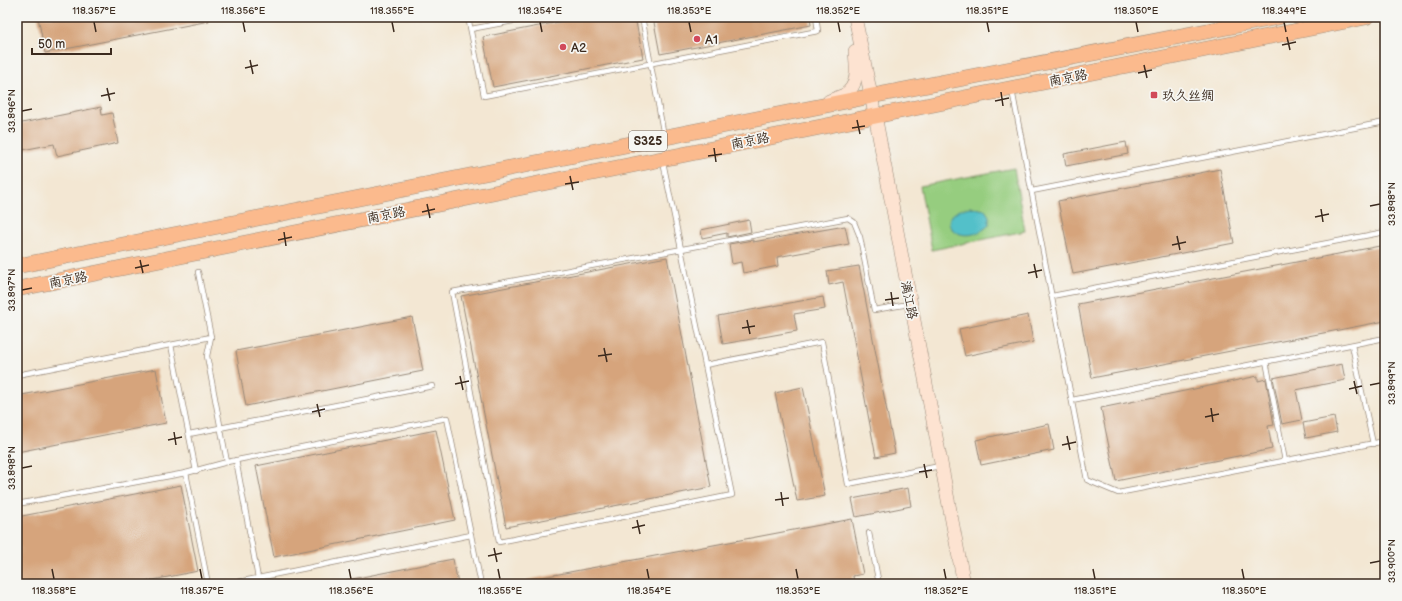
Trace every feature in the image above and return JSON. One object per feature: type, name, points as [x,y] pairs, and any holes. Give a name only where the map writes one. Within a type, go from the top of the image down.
[{"type":"main road","name":"南京路","points":[[17,266],[872,96],[1279,17]]},
{"type":"main road","name":"南京路","points":[[17,289],[1366,17]]},
{"type":"street","name":"漓江路","points":[[854,17],[872,96],[942,466],[962,583]]},
{"type":"street","points":[[810,109],[845,94],[852,88],[856,78],[854,17]]},
{"type":"lane","points":[[468,17],[484,96],[818,31],[816,17]]},
{"type":"lane","points":[[470,30],[535,17]]},
{"type":"lane","points":[[642,17],[665,138]]},
{"type":"lane","points":[[1012,88],[1087,480],[1118,492],[1385,441]]},
{"type":"lane","points":[[1032,191],[1385,122]]},
{"type":"lane","points":[[662,158],[681,249],[732,495],[499,542],[452,292],[681,249],[848,218],[854,222],[860,237],[874,310],[911,303]]},
{"type":"lane","points":[[1052,296],[1385,232]]},
{"type":"lane","points":[[198,272],[211,337],[207,356],[227,462]]},
{"type":"lane","points":[[17,375],[211,337]]},
{"type":"lane","points":[[1072,400],[1385,338]]},
{"type":"lane","points":[[705,365],[822,342],[848,484],[942,466]]},
{"type":"lane","points":[[170,345],[196,471]]},
{"type":"lane","points":[[1352,345],[1373,444]]},
{"type":"lane","points":[[1266,361],[1285,460]]},
{"type":"lane","points":[[189,434],[433,386]]},
{"type":"lane","points":[[17,504],[186,474],[236,460],[448,418],[481,584]]},
{"type":"lane","points":[[236,460],[258,578]]},
{"type":"lane","points":[[186,474],[208,584]]},
{"type":"lane","points":[[870,533],[879,584]]},
{"type":"lane","points":[[228,584],[471,535]]},
{"type":"green space","points":[[1014,168],[1025,231],[932,250],[920,186]]},
{"type":"water","points":[[970,207],[985,210],[989,216],[989,225],[978,232],[968,235],[959,234],[952,230],[949,224],[950,217],[957,211]]},
{"type":"building","points":[[38,17],[208,17],[209,21],[45,53]]},
{"type":"building","name":"A2","points":[[584,17],[635,17],[643,58],[493,87],[483,37]]},
{"type":"building","name":"A1","points":[[653,17],[810,17],[811,25],[660,54]]},
{"type":"building","points":[[101,107],[102,115],[112,113],[118,143],[57,156],[54,144],[17,151],[17,124]]},
{"type":"building","points":[[1126,142],[1128,154],[1066,166],[1064,154]]},
{"type":"building","points":[[1220,169],[1234,243],[1073,274],[1058,201]]},
{"type":"building","points":[[749,220],[751,232],[727,237],[727,233],[702,238],[701,230]]},
{"type":"building","points":[[845,226],[849,244],[777,257],[778,266],[743,273],[741,262],[732,264],[729,244],[753,240],[753,242]]},
{"type":"building","points":[[1385,245],[1385,321],[1092,378],[1078,304]]},
{"type":"building","points":[[667,257],[711,487],[506,527],[461,296]]},
{"type":"building","points":[[859,266],[895,453],[876,457],[843,282],[829,285],[827,271]]},
{"type":"building","points":[[823,297],[825,309],[794,314],[797,331],[723,344],[718,316]]},
{"type":"building","points":[[1028,315],[1033,342],[965,356],[959,329]]},
{"type":"building","points":[[412,317],[423,371],[246,406],[236,351]]},
{"type":"building","points":[[1342,364],[1345,380],[1296,390],[1302,420],[1282,424],[1273,378]]},
{"type":"building","points":[[156,369],[166,423],[17,452],[17,396]]},
{"type":"building","points":[[1258,376],[1258,381],[1266,379],[1274,425],[1268,426],[1272,449],[1116,481],[1101,408]]},
{"type":"building","points":[[803,387],[825,496],[797,501],[775,393]]},
{"type":"building","points":[[1334,417],[1337,432],[1306,438],[1303,423]]},
{"type":"building","points":[[1049,424],[1054,450],[981,465],[976,440]]},
{"type":"building","points":[[436,430],[455,520],[274,557],[256,466]]},
{"type":"building","points":[[181,485],[198,571],[133,584],[19,584],[17,576],[17,517]]},
{"type":"building","points":[[908,488],[911,506],[856,517],[852,499]]},
{"type":"building","points":[[852,519],[863,574],[853,576],[854,584],[527,584],[527,580]]},
{"type":"building","points":[[453,559],[458,584],[347,584],[347,580]]},
{"type":"place","name":"A1","points":[[697,39]]},
{"type":"place","name":"A2","points":[[563,47]]},
{"type":"place","name":"玖久丝绸","points":[[1154,95]]}]
